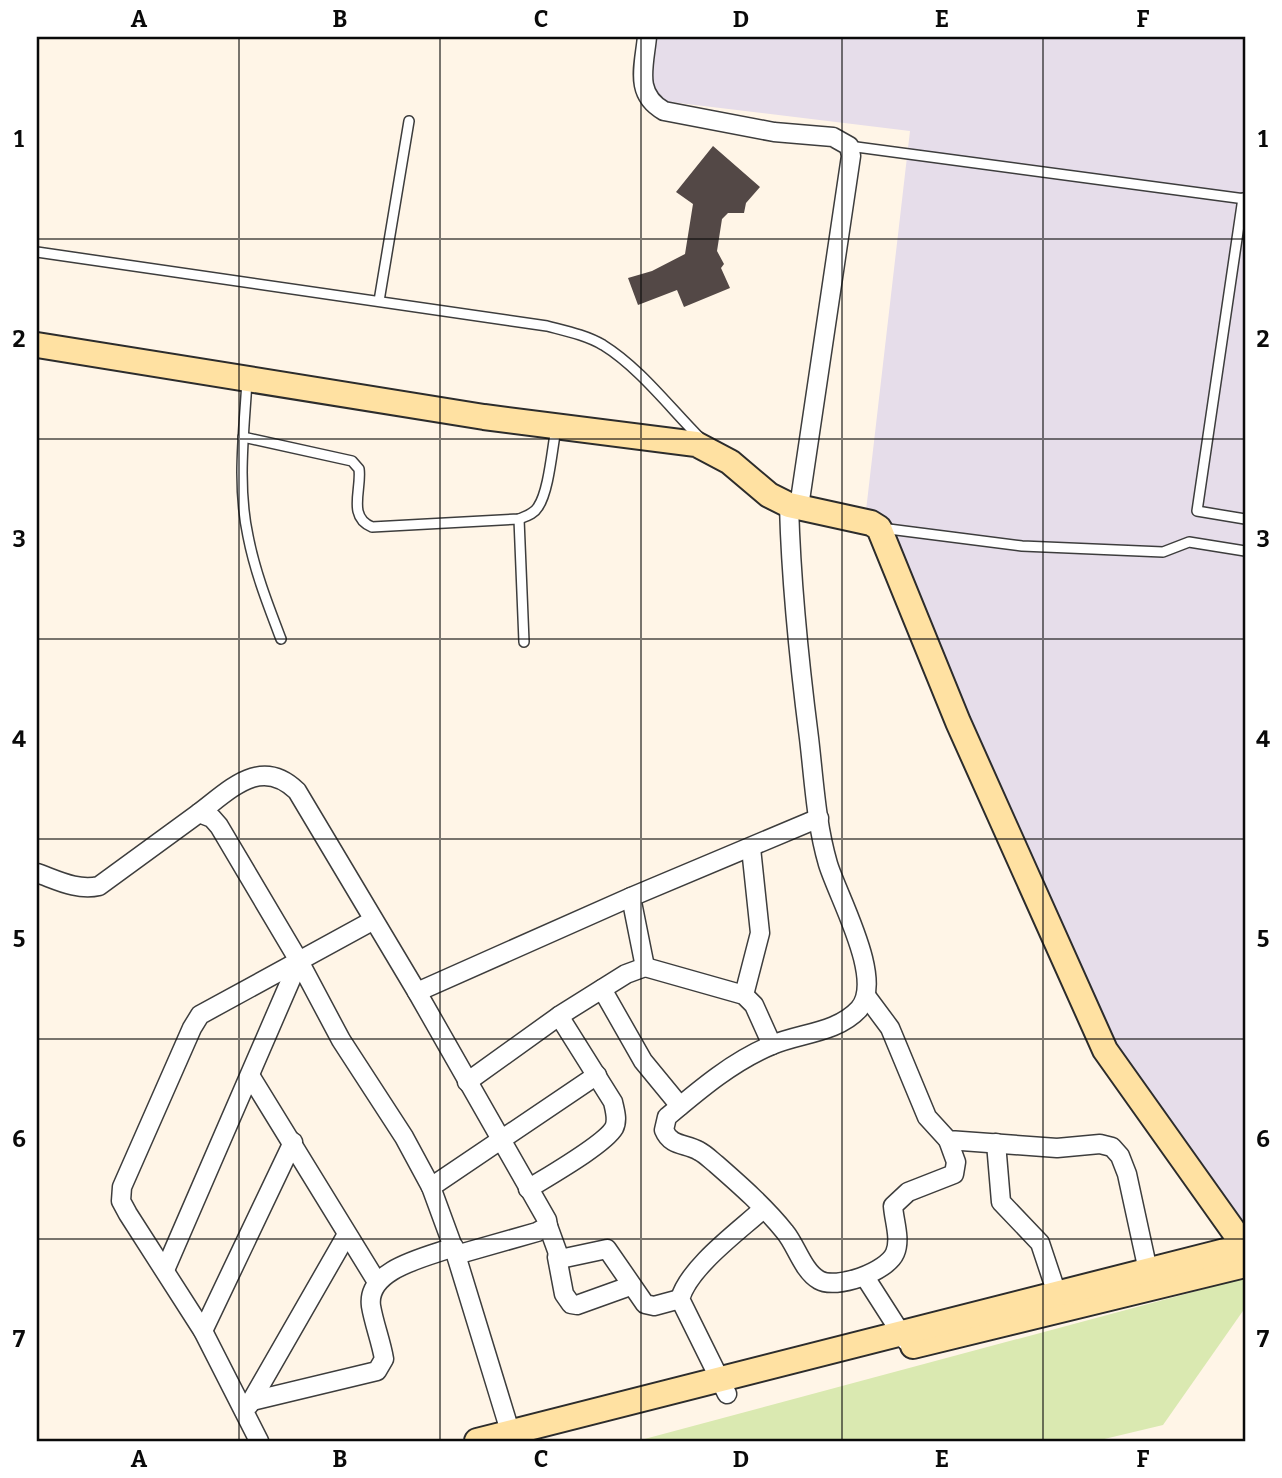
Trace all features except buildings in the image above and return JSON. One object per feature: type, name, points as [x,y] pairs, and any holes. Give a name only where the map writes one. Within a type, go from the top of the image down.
[{"type":"street","points":[[648,37],[642,81],[644,93],[652,104],[664,111],[774,132],[833,137],[849,146],[851,156],[794,506],[795,622],[818,818],[827,863],[864,960],[868,978],[867,997],[853,1014],[830,1027],[772,1045],[742,1060],[680,1106],[663,1124],[667,1138],[698,1150],[785,1231],[809,1271],[819,1280],[832,1283],[865,1277],[885,1265],[895,1255],[898,1240],[893,1206],[899,1197],[954,1174],[956,1162],[948,1140],[927,1117],[890,1028],[867,997]]},
{"type":"street","points":[[37,345],[556,427],[696,444],[712,450],[769,495],[794,506],[871,523],[879,528],[958,722],[1105,1050],[1245,1246],[1149,1279]]},
{"type":"street","points":[[37,873],[73,886],[99,886],[252,777],[271,774],[285,780],[297,791],[372,921],[417,992],[528,1189],[548,1226],[564,1294],[571,1304],[577,1306],[630,1286]]},
{"type":"street","points":[[199,813],[212,818],[219,826],[299,961],[341,1040],[404,1137],[431,1186],[455,1251],[512,1437]]},
{"type":"street","points":[[417,992],[818,818]]},
{"type":"street","points":[[744,995],[760,933],[760,912],[751,848]]},
{"type":"street","points":[[631,897],[645,967]]},
{"type":"street","points":[[259,1441],[249,1406],[121,1201],[122,1186],[200,1015],[372,921]]},
{"type":"street","points":[[165,1270],[251,1077],[299,961]]},
{"type":"street","points":[[467,1082],[559,1016],[602,989],[645,967],[744,995],[754,1005],[772,1045]]},
{"type":"street","points":[[602,989],[643,1061],[680,1106]]},
{"type":"street","points":[[528,1189],[596,1144],[615,1127],[616,1116],[612,1102],[559,1016]]},
{"type":"street","points":[[431,1186],[597,1075]]},
{"type":"street","points":[[251,1077],[293,1142],[346,1236],[377,1282]]},
{"type":"street","points":[[948,1140],[1056,1148],[1101,1144],[1112,1147],[1120,1156],[1127,1174],[1149,1279]]},
{"type":"street","points":[[203,1331],[293,1142]]},
{"type":"street","points":[[996,1143],[1001,1202],[1040,1243],[1060,1300]]},
{"type":"street","points":[[724,1387],[680,1299],[683,1286],[694,1273],[763,1209]]},
{"type":"street","points":[[249,1406],[377,1371],[384,1359],[371,1305],[371,1292],[377,1282],[398,1269],[455,1251],[537,1232],[548,1226]]},
{"type":"street","points":[[249,1406],[346,1236]]},
{"type":"street","points":[[557,1257],[564,1260],[597,1249],[607,1249],[630,1286],[645,1304],[654,1306],[680,1299]]},
{"type":"street","points":[[477,1441],[512,1437],[724,1387],[1149,1279],[1245,1265]]},
{"type":"street","points":[[865,1277],[905,1340]]},
{"type":"street","points":[[548,1441],[724,1387]]},
{"type":"lane","points":[[379,301],[408,121]]},
{"type":"lane","points":[[849,146],[1244,198],[1197,511],[1245,519]]},
{"type":"lane","points":[[37,252],[547,326],[601,344],[622,359],[712,450]]},
{"type":"lane","points":[[247,379],[243,437],[243,496],[247,534],[257,575],[281,639]]},
{"type":"lane","points":[[243,437],[352,461],[360,477],[357,500],[359,517],[372,527],[519,519],[538,507],[556,427]]},
{"type":"lane","points":[[519,519],[524,642]]},
{"type":"lane","points":[[879,528],[1022,546],[1163,552],[1189,542],[1245,551]]},
{"type":"shaded area","points":[[646,37],[1245,37],[1245,1226],[1094,1054],[864,528],[910,131],[637,98]]},
{"type":"green space","points":[[1245,1278],[1245,1308],[1163,1425],[1096,1441],[637,1441]]}]
